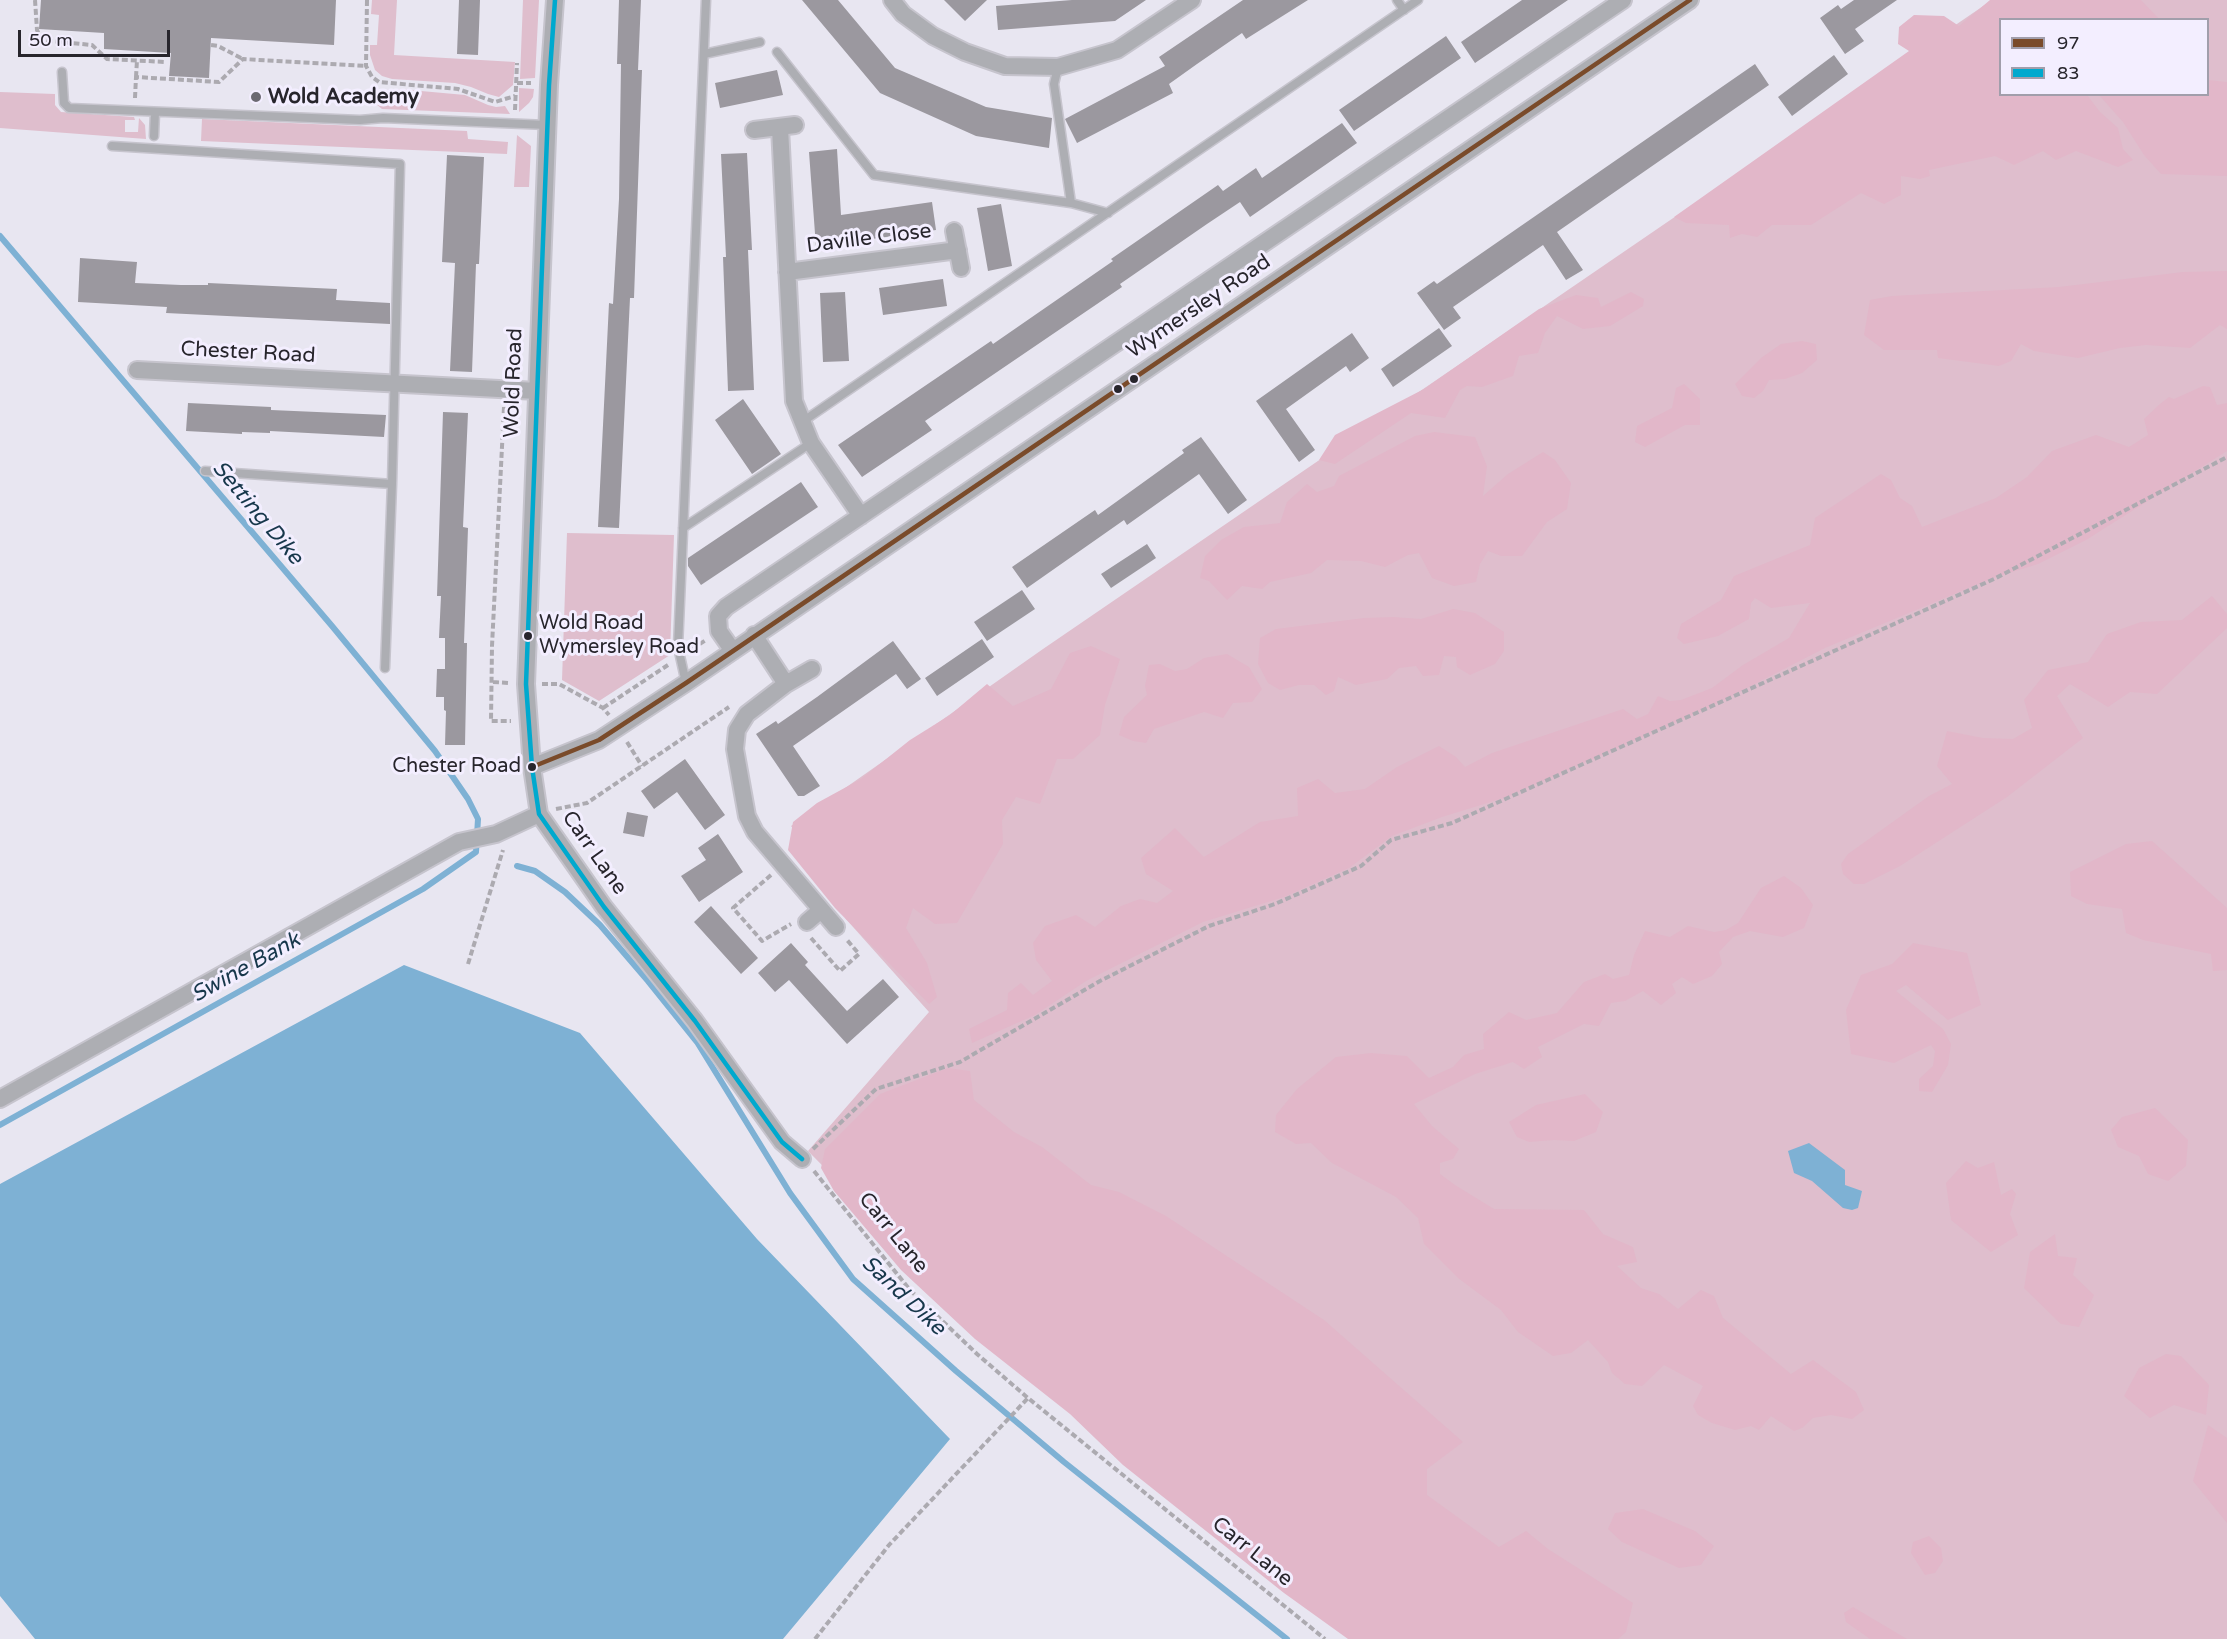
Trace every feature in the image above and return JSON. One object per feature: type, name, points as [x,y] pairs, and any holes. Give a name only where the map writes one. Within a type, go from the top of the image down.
[{"type":"street","name":"Wold Road","points":[[532,767],[526,684],[547,125],[555,0]]},
{"type":"street","points":[[892,0],[903,14],[933,36],[965,52],[1005,66],[1058,67],[1117,50],[1192,0]]},
{"type":"street","name":"Wymersley Road","points":[[719,631],[718,616],[726,607],[1623,0]]},
{"type":"street","name":"Wymersley Road","points":[[532,767],[599,740],[687,683],[754,635],[1690,0]]},
{"type":"street","name":"Daville Close","points":[[754,130],[787,126],[787,272],[794,401],[811,443],[861,516]]},
{"type":"street","name":"Daville Close","points":[[954,231],[961,268]]},
{"type":"street","name":"Daville Close","points":[[787,272],[958,250]]},
{"type":"street","name":"Chester Road","points":[[137,370],[537,391]]},
{"type":"street","points":[[719,631],[733,651]]},
{"type":"street","points":[[754,635],[786,684]]},
{"type":"street","points":[[812,669],[786,684],[747,714],[737,730],[735,749],[747,816],[755,832],[836,927]]},
{"type":"street","name":"Carr Lane","points":[[532,767],[539,814],[604,907],[695,1021],[782,1142],[802,1159]]},
{"type":"street","points":[[0,1099],[459,842],[487,837],[539,814]]},
{"type":"street","points":[[807,922],[821,910]]},
{"type":"lane","points":[[687,683],[678,647],[706,0]]},
{"type":"lane","points":[[1397,0],[1404,10]]},
{"type":"lane","points":[[801,422],[1418,0]]},
{"type":"lane","points":[[704,54],[760,42]]},
{"type":"lane","points":[[777,52],[874,175],[1071,203],[1108,213]]},
{"type":"lane","points":[[1058,67],[1054,84],[1071,203]]},
{"type":"lane","points":[[62,72],[63,103],[69,108],[349,120],[383,118],[547,125]]},
{"type":"lane","points":[[154,136],[155,112]]},
{"type":"lane","points":[[111,146],[400,164],[385,668]]},
{"type":"lane","points":[[683,528],[811,443]]},
{"type":"lane","points":[[205,471],[392,484]]},
{"type":"path","points":[[35,0],[37,30],[42,38],[50,42],[92,45],[107,59],[166,62]]},
{"type":"path","points":[[367,0],[366,66],[372,77],[379,82],[458,89],[495,102],[514,96]]},
{"type":"path","points":[[211,45],[218,46],[243,59],[366,66]]},
{"type":"path","points":[[136,76],[219,82],[243,59]]},
{"type":"path","points":[[134,101],[137,60]]},
{"type":"path","points":[[515,110],[517,63]]},
{"type":"path","points":[[517,83],[534,83]]},
{"type":"path","points":[[508,389],[503,415],[492,646],[491,721],[528,720]]},
{"type":"path","points":[[802,1159],[876,1089],[960,1062],[1100,981],[1209,926],[1275,904],[1361,866],[1391,840],[1452,823],[1994,579],[2227,457]]},
{"type":"path","points":[[603,708],[719,631]]},
{"type":"path","points":[[493,682],[509,683]]},
{"type":"path","points":[[541,684],[559,684],[603,708],[611,718]]},
{"type":"path","points":[[539,814],[587,803],[735,703]]},
{"type":"path","points":[[625,739],[642,766]]},
{"type":"path","points":[[468,964],[511,827]]},
{"type":"path","name":"Carr Lane","points":[[802,1159],[816,1172],[910,1290],[976,1354],[1325,1639]]},
{"type":"path","points":[[815,1639],[889,1545],[1028,1398]]},
{"type":"shaded area","points":[[372,0],[397,0],[394,55],[515,62],[513,85],[499,97],[455,83],[392,79],[382,76],[375,70],[370,55],[370,45],[377,45],[379,15],[371,14]]},
{"type":"shaded area","points":[[523,0],[539,0],[535,78],[520,79]]},
{"type":"shaded area","points":[[1990,0],[2141,0],[2158,18],[1999,18],[1999,96],[2088,96],[2100,112],[2118,128],[2123,149],[2133,160],[2118,167],[2076,151],[2056,160],[2043,151],[2014,165],[1995,156],[1929,170],[1930,176],[1920,179],[1901,176],[1901,195],[1884,204],[1861,193],[1811,225],[1772,225],[1757,237],[1742,234],[1730,238],[1729,225],[1686,223],[1674,217],[1909,51],[1898,44],[1899,27],[1914,15],[1944,16],[1959,26]]},
{"type":"shaded area","points":[[1992,0],[2227,0],[2227,1639],[1376,1639],[978,1323],[808,1151],[929,1012],[845,918],[858,905],[791,826],[1043,649]]},
{"type":"shaded area","points":[[2209,80],[2227,82],[2227,176],[2161,174],[2144,155],[2123,122],[2100,96],[2209,96]]},
{"type":"shaded area","points":[[519,88],[534,89],[533,97],[519,112]]},
{"type":"shaded area","points":[[399,89],[465,95],[488,105],[505,106],[510,114],[382,109],[376,104],[374,91]]},
{"type":"shaded area","points":[[0,92],[55,94],[55,105],[61,112],[134,117],[135,120],[125,120],[125,132],[138,132],[139,118],[145,125],[146,139],[0,128]]},
{"type":"shaded area","points":[[202,119],[467,131],[468,139],[508,142],[507,154],[201,141]]},
{"type":"shaded area","points":[[517,135],[531,146],[529,187],[514,187]]},
{"type":"shaded area","points":[[2227,271],[2227,329],[2220,325],[2190,348],[2146,345],[2120,348],[2078,358],[2034,351],[2021,344],[2011,361],[1999,366],[1938,358],[1937,350],[1884,350],[1864,335],[1870,300],[1892,296],[2059,287],[2183,272]]},
{"type":"shaded area","points":[[1631,292],[1644,299],[1643,306],[1610,326],[1583,329],[1557,316],[1545,333],[1538,353],[1519,356],[1513,376],[1482,387],[1467,386],[1460,390],[1445,418],[1411,413],[1335,464],[1319,460],[1335,435],[1424,389],[1539,309],[1576,295],[1598,298],[1601,307]]},
{"type":"shaded area","points":[[1802,341],[1816,344],[1817,360],[1802,373],[1785,379],[1769,380],[1763,391],[1754,398],[1742,396],[1735,384],[1761,358],[1781,344]]},
{"type":"shaded area","points":[[1684,384],[1700,399],[1700,425],[1685,425],[1645,447],[1635,442],[1637,426],[1672,408],[1676,388]]},
{"type":"shaded area","points":[[2203,386],[2210,387],[2217,405],[2227,403],[2227,451],[2086,540],[2038,564],[1993,578],[1825,648],[1708,708],[1507,797],[1442,817],[1392,836],[1349,868],[1284,897],[1203,922],[1086,981],[1035,1015],[972,1043],[969,1029],[1007,1010],[1008,993],[1021,983],[1033,995],[1052,981],[1036,960],[1033,943],[1045,926],[1076,915],[1095,927],[1121,906],[1140,899],[1157,903],[1173,891],[1146,874],[1141,858],[1175,828],[1204,857],[1260,822],[1298,816],[1297,788],[1318,779],[1335,793],[1365,789],[1397,767],[1439,746],[1456,757],[1465,767],[1492,753],[1623,709],[1637,719],[1648,714],[1658,696],[1670,701],[1681,700],[1712,688],[1743,665],[1789,638],[1810,603],[1771,608],[1755,598],[1751,603],[1749,619],[1718,636],[1684,644],[1677,638],[1681,624],[1721,600],[1734,576],[1810,545],[1815,518],[1881,474],[1891,480],[1900,498],[1912,506],[1922,527],[1996,498],[2027,477],[2052,451],[2096,435],[2129,447],[2148,435],[2144,419],[2160,404],[2169,397],[2174,399]]},
{"type":"shaded area","points":[[1434,432],[1475,437],[1487,466],[1483,496],[1508,474],[1543,452],[1555,460],[1571,483],[1567,509],[1547,522],[1522,556],[1501,556],[1488,551],[1480,564],[1476,582],[1454,586],[1432,578],[1419,553],[1408,555],[1385,567],[1361,561],[1327,560],[1311,573],[1270,582],[1262,589],[1242,586],[1227,600],[1209,581],[1200,578],[1205,556],[1221,540],[1244,527],[1280,523],[1287,502],[1307,484],[1317,492],[1334,486],[1339,476],[1415,436]]},
{"type":"shaded area","points":[[567,533],[674,535],[670,655],[599,701],[562,680]]},
{"type":"shaded area","points":[[2212,596],[2227,614],[2227,628],[2157,694],[2130,692],[2108,707],[2070,684],[2057,696],[2083,738],[2007,797],[1900,866],[1864,884],[1854,884],[1843,874],[1841,864],[1848,854],[1929,796],[1952,784],[1937,766],[1947,731],[1983,738],[2013,739],[2032,728],[2024,700],[2048,670],[2088,662],[2107,634],[2141,622],[2182,620]]},
{"type":"shaded area","points":[[1453,609],[1475,613],[1504,632],[1504,651],[1495,664],[1470,675],[1457,667],[1456,657],[1444,656],[1439,675],[1423,676],[1416,666],[1399,668],[1387,679],[1356,685],[1338,677],[1334,691],[1326,695],[1314,685],[1299,685],[1280,690],[1268,683],[1258,664],[1260,638],[1276,629],[1364,618],[1421,619]]},
{"type":"shaded area","points":[[1091,646],[1120,659],[1105,705],[1100,735],[1073,759],[1057,759],[1040,804],[1016,797],[1002,820],[1003,844],[957,923],[935,924],[913,908],[906,928],[927,963],[937,997],[929,1004],[835,908],[788,850],[793,822],[817,803],[861,779],[910,740],[950,715],[987,684],[1013,706],[1051,689],[1070,653]]},
{"type":"shaded area","points":[[1227,654],[1249,667],[1262,689],[1252,702],[1233,703],[1223,718],[1204,712],[1154,729],[1146,743],[1119,735],[1124,717],[1147,695],[1145,686],[1149,665],[1160,664],[1175,671],[1187,669],[1204,658]]},
{"type":"shaded area","points":[[2152,841],[2227,908],[2227,970],[2213,971],[2211,954],[2143,940],[2126,933],[2122,909],[2087,904],[2071,896],[2070,872],[2126,844]]},
{"type":"shaded area","points":[[1784,876],[1801,888],[1813,905],[1804,928],[1783,937],[1750,931],[1733,937],[1719,952],[1722,964],[1712,976],[1693,984],[1682,977],[1672,984],[1676,993],[1661,1005],[1643,991],[1625,1001],[1611,1003],[1599,1026],[1584,1024],[1538,1047],[1542,1057],[1524,1069],[1513,1062],[1475,1074],[1414,1104],[1432,1126],[1459,1149],[1453,1159],[1440,1163],[1440,1174],[1455,1185],[1494,1209],[1584,1210],[1603,1234],[1633,1247],[1637,1262],[1617,1266],[1641,1288],[1659,1294],[1678,1309],[1701,1290],[1714,1296],[1723,1318],[1791,1374],[1813,1360],[1856,1392],[1864,1410],[1852,1419],[1831,1415],[1813,1418],[1802,1428],[1794,1431],[1771,1416],[1759,1430],[1751,1426],[1735,1430],[1712,1423],[1698,1415],[1693,1406],[1703,1386],[1664,1365],[1642,1386],[1625,1384],[1612,1373],[1608,1362],[1588,1340],[1571,1353],[1553,1356],[1518,1332],[1501,1310],[1458,1278],[1424,1244],[1418,1218],[1396,1197],[1332,1163],[1311,1143],[1296,1144],[1275,1132],[1276,1115],[1297,1089],[1336,1057],[1371,1053],[1407,1056],[1429,1078],[1453,1067],[1464,1055],[1484,1049],[1483,1034],[1509,1012],[1526,1020],[1557,1013],[1584,982],[1605,974],[1613,979],[1629,975],[1634,955],[1645,931],[1670,937],[1688,926],[1714,932],[1726,930],[1738,923],[1761,888]]},
{"type":"shaded area","points":[[1913,943],[1967,953],[1981,1005],[1948,1020],[1906,985],[1896,991],[1943,1029],[1951,1044],[1948,1065],[1932,1092],[1919,1091],[1919,1079],[1933,1066],[1935,1051],[1931,1045],[1894,1063],[1851,1054],[1846,1010],[1861,975],[1892,964]]},
{"type":"shaded area","points":[[948,1068],[970,1071],[974,1100],[1014,1132],[1042,1147],[1091,1185],[1119,1192],[1166,1216],[1324,1320],[1463,1442],[1427,1469],[1427,1495],[1499,1547],[1526,1531],[1548,1549],[1633,1603],[1626,1632],[1618,1639],[1348,1639],[1284,1593],[1123,1465],[1070,1414],[975,1339],[901,1270],[834,1191],[821,1168],[825,1149],[880,1094]]},
{"type":"shaded area","points":[[1585,1094],[1603,1112],[1596,1132],[1574,1141],[1529,1142],[1517,1137],[1509,1122],[1536,1105]]},
{"type":"shaded area","points":[[2155,1108],[2188,1140],[2186,1166],[2168,1181],[2148,1174],[2139,1156],[2118,1147],[2111,1130],[2122,1117]]},
{"type":"shaded area","points":[[1966,1161],[1978,1168],[1994,1162],[2001,1195],[2012,1189],[2016,1194],[2010,1214],[2018,1235],[1991,1252],[1951,1220],[1946,1183]]},
{"type":"shaded area","points":[[2055,1234],[2058,1256],[2077,1258],[2073,1275],[2094,1295],[2079,1327],[2061,1324],[2024,1288],[2030,1252]]},
{"type":"shaded area","points":[[2166,1354],[2181,1356],[2209,1385],[2206,1415],[2174,1405],[2150,1418],[2124,1396],[2139,1368]]},
{"type":"shaded area","points":[[2208,1425],[2227,1438],[2227,1523],[2193,1481]]},
{"type":"shaded area","points":[[1643,1509],[1695,1531],[1714,1546],[1701,1565],[1679,1568],[1622,1542],[1608,1529],[1615,1513]]},
{"type":"shaded area","points":[[1929,1536],[1941,1548],[1943,1561],[1935,1573],[1925,1575],[1911,1553],[1913,1542]]},
{"type":"shaded area","points":[[1853,1607],[1907,1639],[1870,1639],[1846,1622],[1844,1613]]},
{"type":"water","points":[[404,965],[580,1033],[757,1239],[950,1439],[783,1639],[35,1639],[0,1596],[0,1184]]},
{"type":"water","points":[[1809,1143],[1845,1170],[1845,1185],[1862,1191],[1858,1208],[1852,1210],[1843,1208],[1812,1181],[1794,1173],[1788,1151]]},
{"type":"building","points":[[41,0],[336,0],[334,45],[211,38],[209,78],[169,76],[171,53],[104,49],[104,33],[39,29]]},
{"type":"building","points":[[459,0],[480,0],[478,55],[457,54]]},
{"type":"building","points":[[619,0],[641,0],[638,70],[642,70],[634,298],[630,298],[619,528],[598,527],[609,303],[613,304],[619,199],[621,64],[617,64]]},
{"type":"building","points":[[802,0],[838,0],[895,68],[986,107],[1052,118],[1049,148],[976,136],[880,93]]},
{"type":"building","points":[[944,0],[987,0],[965,21]]},
{"type":"building","points":[[1072,0],[1146,0],[1115,21],[998,30],[996,6]]},
{"type":"building","points":[[1243,0],[1308,0],[1246,39],[1242,33],[1197,64],[1169,84],[1173,93],[1077,143],[1065,119],[1165,66],[1159,57]]},
{"type":"building","points":[[1522,0],[1568,0],[1475,63],[1461,42]]},
{"type":"building","points":[[1854,0],[1897,0],[1855,29],[1864,41],[1845,54],[1820,18],[1838,5],[1841,9]]},
{"type":"building","points":[[1446,36],[1461,58],[1354,131],[1339,110]]},
{"type":"building","points":[[1834,55],[1848,74],[1792,116],[1778,97]]},
{"type":"building","points":[[1755,64],[1769,85],[1557,232],[1583,270],[1566,280],[1543,245],[1453,307],[1461,318],[1444,330],[1417,293],[1434,281],[1437,284]]},
{"type":"building","points":[[777,70],[783,95],[720,108],[715,83]]},
{"type":"building","points":[[1342,123],[1357,143],[1250,217],[1240,202],[1207,224],[1120,284],[1122,287],[925,421],[932,430],[862,477],[838,445],[991,341],[993,344],[1218,185],[1223,191],[1256,168],[1262,178]]},
{"type":"building","points":[[837,149],[841,215],[932,202],[936,230],[843,243],[843,246],[816,247],[809,152]]},
{"type":"building","points":[[747,153],[752,250],[748,250],[754,390],[728,391],[723,257],[726,257],[721,154]]},
{"type":"building","points":[[447,155],[484,157],[479,264],[476,264],[472,372],[450,371],[455,263],[442,262]]},
{"type":"building","points":[[1001,204],[1012,266],[988,271],[977,208]]},
{"type":"building","points":[[80,258],[137,262],[135,283],[208,285],[208,283],[337,289],[336,300],[390,303],[390,324],[166,313],[167,307],[78,302]]},
{"type":"building","points":[[943,279],[947,306],[883,315],[879,288]]},
{"type":"building","points":[[845,292],[849,361],[823,362],[820,293]]},
{"type":"building","points":[[1439,328],[1452,346],[1393,387],[1381,369]]},
{"type":"building","points":[[1352,333],[1369,358],[1350,372],[1346,366],[1286,409],[1315,450],[1299,462],[1256,401]]},
{"type":"building","points":[[743,399],[781,454],[752,474],[715,420]]},
{"type":"building","points":[[188,403],[271,407],[271,410],[386,415],[384,437],[270,431],[270,433],[242,432],[242,434],[186,431]]},
{"type":"building","points":[[443,412],[468,413],[463,527],[468,528],[464,643],[467,643],[465,745],[445,745],[444,697],[436,697],[437,669],[445,669],[445,638],[439,638],[441,596],[437,596]]},
{"type":"building","points":[[1201,437],[1247,500],[1228,514],[1199,474],[1127,525],[1124,520],[1027,588],[1012,567],[1095,510],[1098,515],[1184,453],[1182,450]]},
{"type":"building","points":[[801,482],[818,507],[701,585],[688,566],[688,558]]},
{"type":"building","points":[[1147,544],[1156,558],[1111,588],[1101,574]]},
{"type":"building","points":[[1022,590],[1035,609],[987,641],[974,622]]},
{"type":"building","points":[[982,639],[994,657],[937,696],[925,678]]},
{"type":"building","points":[[893,641],[921,679],[907,689],[896,674],[793,746],[820,786],[804,796],[798,796],[756,734],[776,721],[778,724]]},
{"type":"building","points":[[685,759],[725,815],[705,830],[677,792],[654,809],[641,791]]},
{"type":"building","points":[[627,812],[648,816],[644,837],[623,833]]},
{"type":"building","points":[[718,834],[743,872],[699,902],[681,876],[706,860],[698,848]]},
{"type":"building","points":[[711,906],[758,958],[741,974],[694,922]]},
{"type":"building","points":[[791,943],[808,962],[805,965],[847,1011],[883,979],[899,997],[847,1044],[789,980],[775,992],[758,973]]},
{"type":"waterway","name":"Setting Dike","points":[[0,236],[332,626],[435,751],[468,799],[478,819],[476,852],[423,889],[0,1125]]},
{"type":"waterway","name":"Sand Dike","points":[[517,866],[535,871],[565,892],[600,925],[648,981],[697,1042],[790,1193],[853,1279],[956,1371],[1064,1462],[1287,1639]]},
{"type":"transit line","name":"83","points":[[555,0],[549,85],[526,684],[532,767],[539,814],[604,907],[695,1021],[782,1142],[802,1159]]},
{"type":"transit line","name":"97","points":[[532,767],[599,740],[686,683],[1690,0]]},
{"type":"place","name":"Wold Academy","points":[[256,97]]},
{"type":"place","name":"Wold Road Wymersley Road","points":[[528,636]]},
{"type":"place","name":"Chester Road","points":[[532,767]]},
{"type":"water label","name":"Swine Bank","points":[[246,968]]}]
